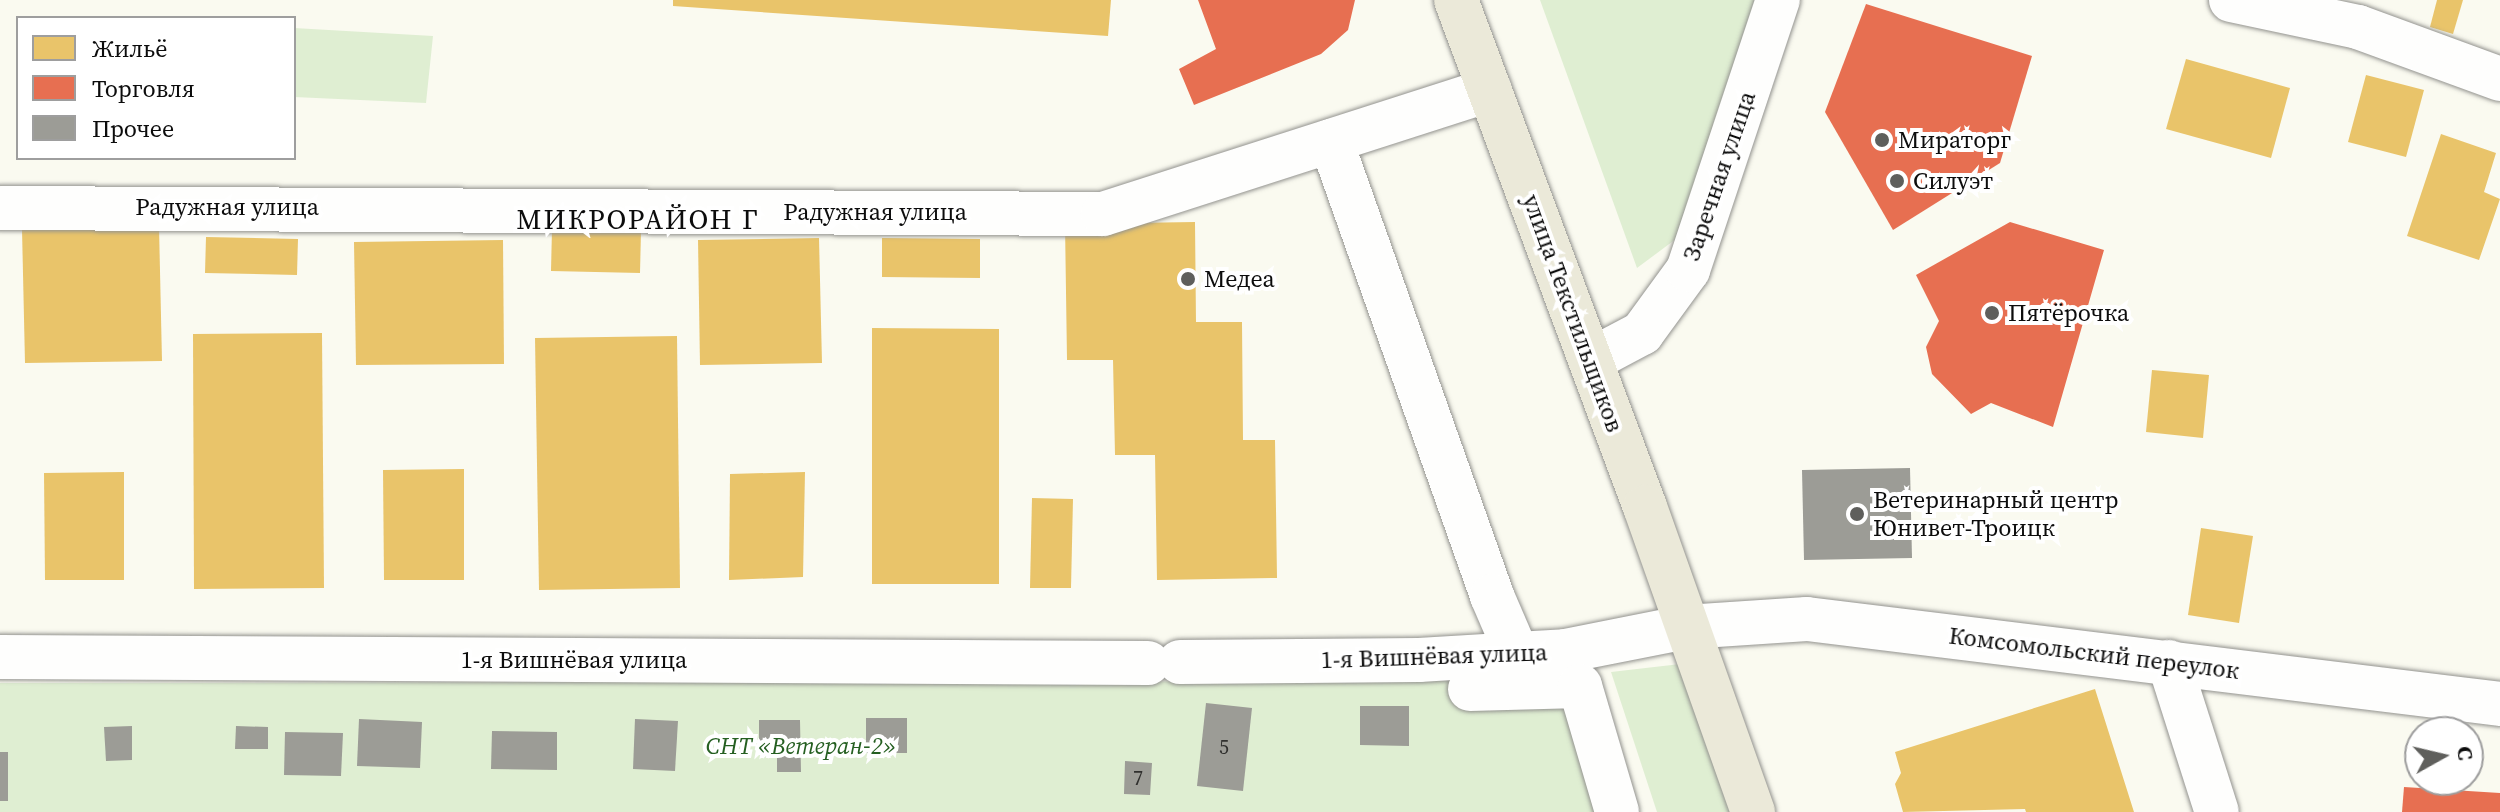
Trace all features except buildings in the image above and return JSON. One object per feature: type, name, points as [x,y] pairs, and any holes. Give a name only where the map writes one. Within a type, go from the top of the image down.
[{"type":"main road","name":"улица Текстильщиков","points":[[1456,0],[1591,360],[1753,812]]},
{"type":"street","name":"Заречная улица","points":[[1591,360],[1642,333],[1688,270],[1778,0]]},
{"type":"street","points":[[2231,0],[2358,27],[2500,79]]},
{"type":"street","name":"Радужная улица","points":[[0,208],[1103,214],[1490,90]]},
{"type":"street","points":[[1331,141],[1487,581],[1517,654]]},
{"type":"street","name":"Комсомольский переулок","points":[[1686,627],[1807,619],[2500,704]]},
{"type":"street","name":"1-я Вишнёвая улица","points":[[0,657],[1164,662],[1419,660],[1565,651],[1686,627]]},
{"type":"street","points":[[2169,662],[2217,812]]},
{"type":"street","points":[[1470,689],[1580,686],[1617,812]]},
{"type":"green space","points":[[1540,0],[1767,0],[1684,233],[1637,268]]},
{"type":"green space","points":[[296,28],[433,36],[426,103],[296,97]]},
{"type":"green space","points":[[1689,663],[1740,812],[1657,812],[1611,672]]},
{"type":"green space","name":"СНТ «Ветеран-2»","points":[[1561,681],[1601,812],[0,812],[0,683]]},
{"type":"place","name":"Мираторг","points":[[1882,140]]},
{"type":"place","name":"Силуэт","points":[[1897,181]]},
{"type":"place","name":"Медеа","points":[[1188,279]]},
{"type":"place","name":"Пятёрочка","points":[[1992,313]]},
{"type":"place","name":"Ветеринарный центр Юнивет-Троицк","points":[[1857,514]]},
{"type":"district","name":"МИКРОРАЙОН Г","points":[[638,219]]}]
